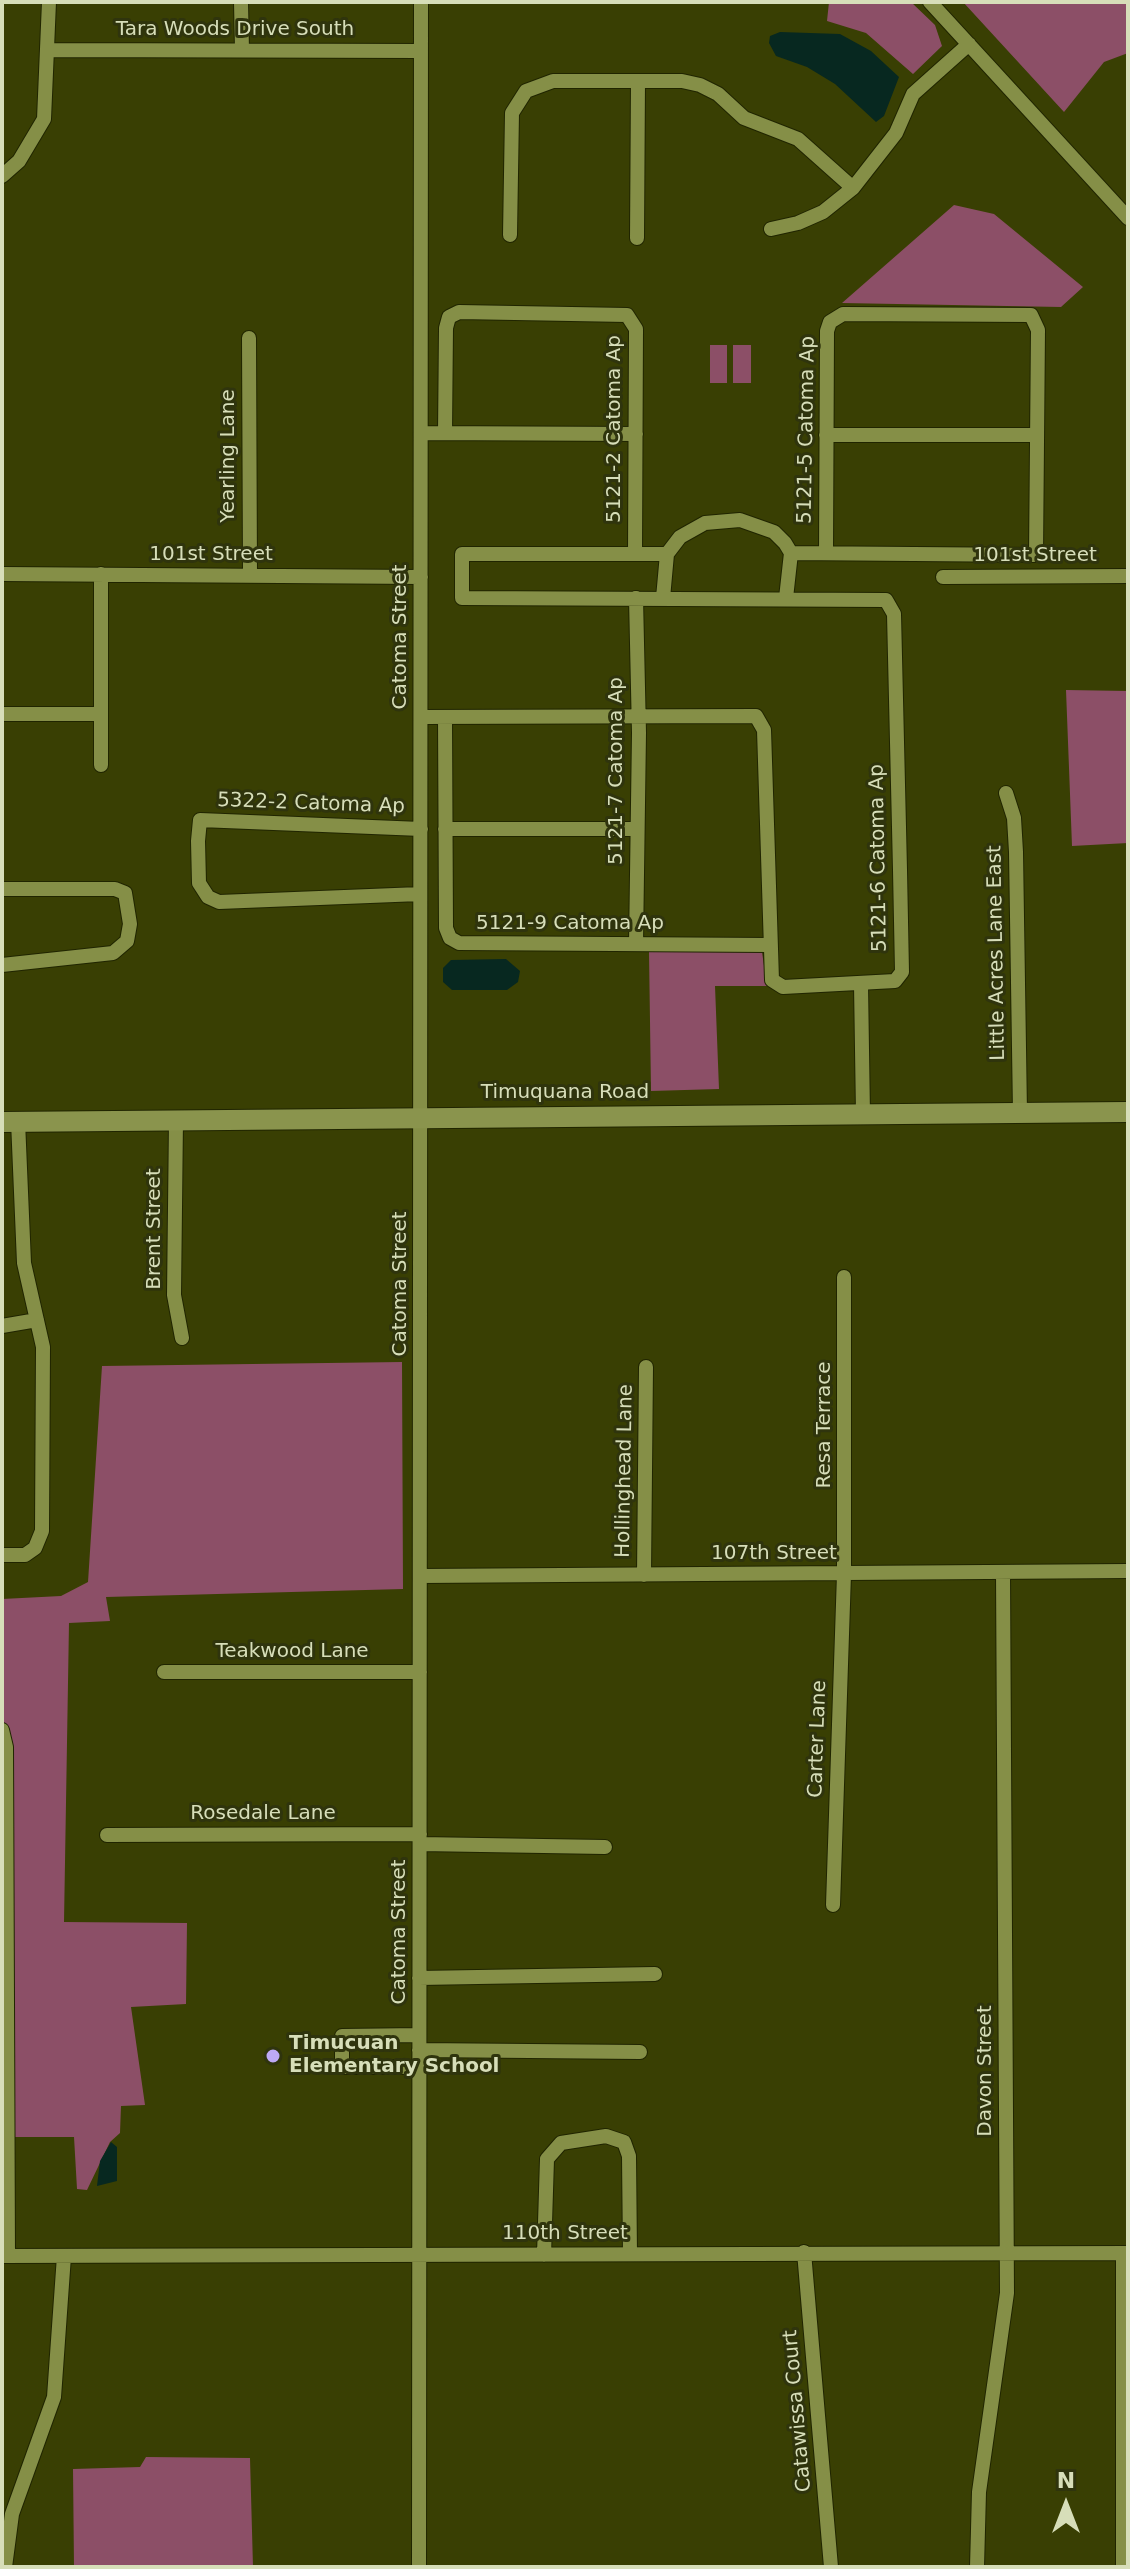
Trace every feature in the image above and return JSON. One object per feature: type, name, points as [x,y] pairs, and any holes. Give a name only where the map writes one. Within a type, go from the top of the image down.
[{"type":"main road","name":"Timuquana Road","points":[[10,1122],[1128,1112]]},
{"type":"street","points":[[2,176],[19,161],[42,126],[49,50],[49,2]]},
{"type":"street","points":[[241,2],[242,50]]},
{"type":"street","name":"Catoma Street","points":[[419,2567],[421,2]]},
{"type":"street","points":[[930,2],[1128,218]]},
{"type":"street","points":[[771,229],[798,223],[823,212],[853,188],[896,133],[913,94],[969,44]]},
{"type":"street","name":"Tara Woods Drive South","points":[[49,50],[421,51]]},
{"type":"street","points":[[510,235],[513,95],[553,81],[682,81],[710,89],[744,118],[798,139],[853,188]]},
{"type":"street","points":[[637,238],[638,82]]},
{"type":"street","name":"5121-2 Catoma Ap","points":[[445,433],[446,328],[449,317],[459,312],[618,314],[634,320],[635,554]]},
{"type":"street","name":"5121-5 Catoma Ap","points":[[843,314],[1031,315],[1038,330],[1037,435],[1036,555],[826,553],[830,322],[843,314]]},
{"type":"street","name":"Yearling Lane","points":[[249,338],[250,574]]},
{"type":"street","points":[[421,433],[636,434]]},
{"type":"street","points":[[826,435],[1037,435]]},
{"type":"street","points":[[663,598],[667,554],[692,528],[731,520],[758,524],[774,532],[791,553],[786,598]]},
{"type":"street","points":[[791,553],[826,553]]},
{"type":"street","name":"5121-6 Catoma Ap","points":[[421,717],[749,714],[761,721],[770,973],[777,984],[887,984],[895,981],[902,972],[894,614],[886,600],[462,598],[462,554],[635,554]]},
{"type":"street","points":[[635,554],[667,554]]},
{"type":"street","name":"101st Street","points":[[2,574],[421,577]]},
{"type":"street","points":[[101,574],[101,765]]},
{"type":"street","name":"101st Street","points":[[943,577],[1128,576]]},
{"type":"street","name":"5121-7 Catoma Ap","points":[[636,598],[636,944]]},
{"type":"street","points":[[2,714],[100,714]]},
{"type":"street","name":"5121-9 Catoma Ap","points":[[445,717],[446,928],[450,938],[459,943],[769,945]]},
{"type":"street","name":"Little Acres Lane East","points":[[1006,793],[1014,818],[1016,852],[1020,1113]]},
{"type":"street","name":"5322-2 Catoma Ap","points":[[420,894],[219,902],[208,897],[199,883],[200,820],[421,829]]},
{"type":"street","points":[[445,829],[637,829]]},
{"type":"street","points":[[2,889],[115,889],[125,893],[130,932],[123,946],[113,953],[2,965]]},
{"type":"street","points":[[861,984],[863,1115]]},
{"type":"street","name":"Brent Street","points":[[176,1120],[174,1295],[182,1338]]},
{"type":"street","points":[[2,1555],[25,1555],[35,1548],[42,1531],[43,1347],[24,1263],[10,1122]]},
{"type":"street","name":"Resa Terrace","points":[[844,1277],[844,1574]]},
{"type":"street","points":[[2,1326],[37,1320]]},
{"type":"street","name":"Hollinghead Lane","points":[[644,1575],[646,1367]]},
{"type":"street","name":"107th Street","points":[[421,1576],[1128,1571]]},
{"type":"street","name":"Davon Street","points":[[977,2567],[979,2492],[1006,2308],[1003,1572]]},
{"type":"street","name":"Carter Lane","points":[[833,1905],[844,1574]]},
{"type":"street","name":"Teakwood Lane","points":[[164,1672],[420,1672]]},
{"type":"street","points":[[2,1730],[6,1747],[5,2256]]},
{"type":"street","name":"Rosedale Lane","points":[[107,1835],[420,1839],[605,1847]]},
{"type":"street","points":[[419,1978],[655,1974]]},
{"type":"street","points":[[419,2067],[342,2067],[342,2036],[419,2043],[640,2052]]},
{"type":"street","points":[[544,2255],[547,2159],[552,2149],[570,2141],[606,2136],[624,2142],[629,2156],[630,2254]]},
{"type":"street","name":"Catawissa Court","points":[[804,2252],[831,2567]]},
{"type":"street","points":[[1123,2567],[1126,2253]]},
{"type":"street","name":"110th Street","points":[[5,2256],[1126,2253]]},
{"type":"street","points":[[5,2567],[12,2514],[54,2397],[64,2256]]},
{"type":"shaded area","points":[[829,2],[911,2],[935,25],[942,46],[913,74],[866,33],[827,21]]},
{"type":"shaded area","points":[[963,2],[1128,2],[1128,53],[1104,62],[1064,112]]},
{"type":"shaded area","points":[[954,205],[994,214],[1083,287],[1061,307],[842,303]]},
{"type":"shaded area","points":[[710,345],[727,345],[727,383],[710,383]]},
{"type":"shaded area","points":[[733,345],[751,345],[751,383],[733,383]]},
{"type":"shaded area","points":[[1066,690],[1128,691],[1128,843],[1072,846]]},
{"type":"shaded area","points":[[649,952],[762,952],[767,986],[715,986],[719,1089],[651,1091]]},
{"type":"shaded area","points":[[402,1362],[403,1589],[106,1597],[110,1621],[69,1623],[64,1922],[187,1923],[186,2004],[131,2007],[145,2105],[121,2106],[120,2133],[110,2142],[87,2190],[77,2189],[74,2137],[2,2137],[2,1599],[61,1596],[88,1582],[102,1366]]},
{"type":"shaded area","points":[[146,2457],[250,2458],[253,2567],[74,2567],[73,2469],[140,2467]]},
{"type":"water","points":[[780,32],[840,34],[871,51],[899,77],[884,116],[876,122],[835,84],[807,67],[776,56],[769,43],[770,36]]},
{"type":"water","points":[[506,959],[520,971],[518,982],[507,990],[452,990],[443,982],[443,968],[451,960]]},
{"type":"water","points":[[111,2142],[117,2147],[117,2181],[97,2186],[100,2161]]},
{"type":"place","name":"Timucuan Elementary School","points":[[273,2056]]}]
